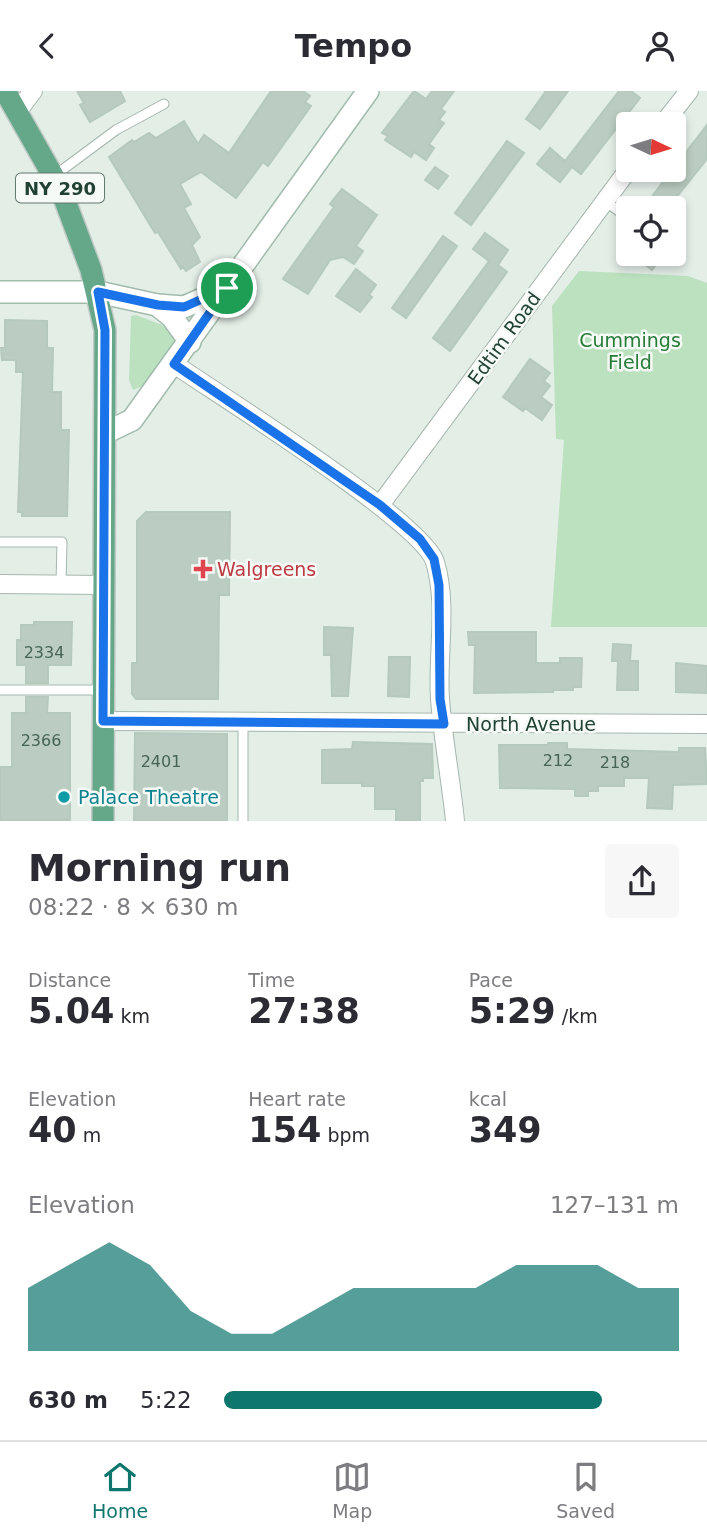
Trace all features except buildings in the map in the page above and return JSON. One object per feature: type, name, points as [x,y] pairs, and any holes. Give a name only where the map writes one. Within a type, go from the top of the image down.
[{"type":"main road","name":"NY 290","points":[[5,91],[54,176],[76,228],[98,292],[105,330],[103,821]]},
{"type":"street","points":[[17,112],[33,91]]},
{"type":"street","points":[[105,433],[132,420],[368,91]]},
{"type":"street","points":[[672,112],[689,91]]},
{"type":"street","name":"Edtim Road","points":[[380,505],[619,182]]},
{"type":"street","points":[[0,292],[98,292],[158,305],[184,307],[227,288]]},
{"type":"street","points":[[158,305],[172,317],[190,342]]},
{"type":"street","points":[[174,364],[380,505],[420,539],[434,559],[439,585],[440,699],[455,821]]},
{"type":"street","points":[[0,585],[104,585]]},
{"type":"street","name":"North Avenue","points":[[103,721],[707,724]]},
{"type":"lane","points":[[54,176],[116,130],[164,104]]},
{"type":"lane","points":[[605,201],[616,209]]},
{"type":"lane","points":[[0,542],[62,542],[61,585]]},
{"type":"lane","points":[[0,690],[103,690]]},
{"type":"lane","points":[[243,722],[243,821]]},
{"type":"green space","name":"Cummings Field","points":[[579,271],[688,276],[707,283],[707,627],[551,627],[564,440],[556,439],[552,306]]},
{"type":"green space","points":[[136,315],[170,328],[176,339],[143,386],[133,390],[129,380],[131,316]]},
{"type":"place","name":"Walgreens","points":[[203,569]]},
{"type":"place","name":"Palace Theatre","points":[[64,797]]},
{"type":"route","points":[[227,288],[174,364],[380,505],[420,539],[434,559],[439,585],[440,699],[444,724],[103,721],[105,330],[98,292],[158,305],[184,307],[227,288]]}]
